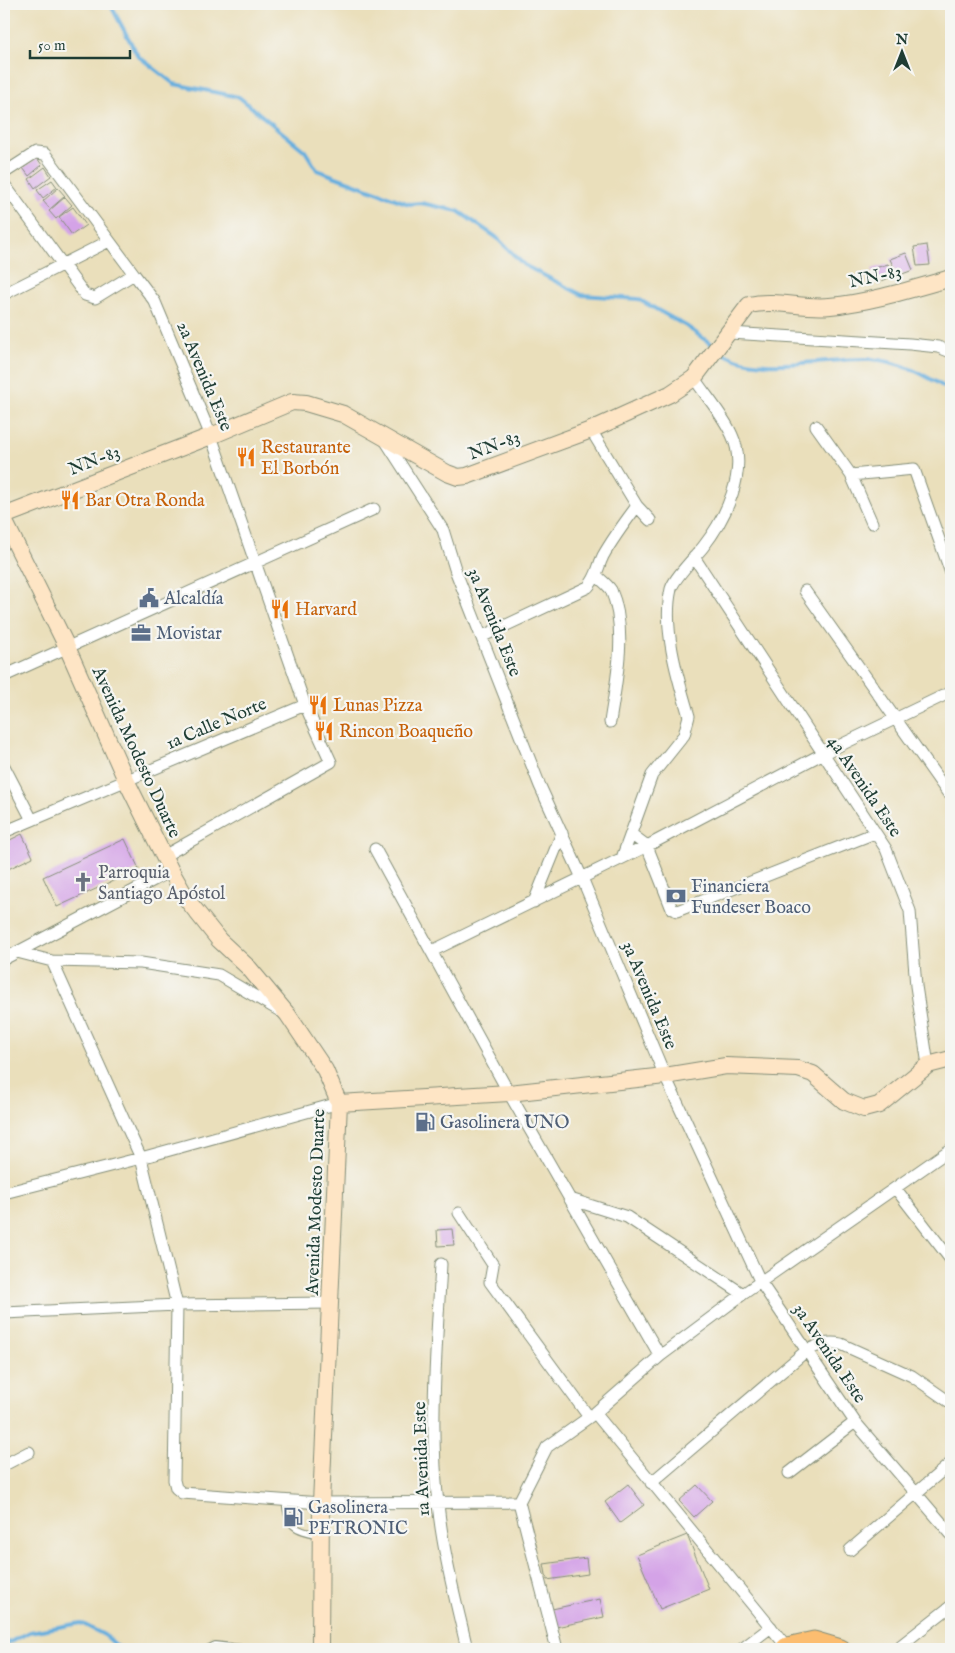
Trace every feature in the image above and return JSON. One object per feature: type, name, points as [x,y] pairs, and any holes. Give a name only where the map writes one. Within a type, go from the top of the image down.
[{"type":"main road","name":"NN-83","points":[[4,516],[211,436],[292,402],[300,401],[343,414],[458,477],[467,476],[591,430],[670,394],[694,378],[714,355],[749,305],[763,302],[829,306],[898,292],[951,278]]},
{"type":"main road","name":"Avenida Modesto Duarte","points":[[4,520],[67,647],[126,780],[167,864],[188,901],[219,940],[249,968],[288,1015],[325,1070],[339,1102],[332,1303],[322,1503],[320,1649]]},
{"type":"main road","points":[[339,1102],[509,1093],[665,1076],[726,1066],[798,1068],[813,1074],[844,1101],[864,1109],[879,1105],[928,1064],[951,1059]]},
{"type":"main road","points":[[786,1648],[814,1641],[841,1649]]},
{"type":"street","name":"2a Avenida Este","points":[[4,173],[35,153],[45,154],[155,302],[211,436],[304,705],[331,762],[167,864]]},
{"type":"street","points":[[4,184],[63,265],[89,297],[95,298],[134,274]]},
{"type":"street","points":[[4,294],[109,241]]},
{"type":"street","points":[[728,336],[910,344],[938,347],[951,352]]},
{"type":"street","points":[[622,858],[652,775],[684,735],[688,725],[688,716],[674,663],[670,614],[671,588],[717,529],[730,500],[738,467],[733,436],[694,378]]},
{"type":"street","points":[[816,426],[850,475],[872,523]]},
{"type":"street","points":[[591,430],[637,506],[650,520]]},
{"type":"street","name":"3a Avenida Este","points":[[382,434],[444,530],[456,572],[483,636],[540,786],[582,878],[665,1076],[761,1283],[856,1422],[951,1534]]},
{"type":"street","points":[[850,475],[914,469],[951,573]]},
{"type":"street","points":[[483,636],[588,587],[597,576],[600,562],[611,543],[637,506]]},
{"type":"street","points":[[4,676],[374,509]]},
{"type":"street","name":"4a Avenida Este","points":[[694,557],[886,849],[910,912],[916,986],[928,1064]]},
{"type":"street","points":[[597,576],[610,589],[618,624],[618,655],[610,722]]},
{"type":"street","points":[[805,591],[895,720],[950,793]]},
{"type":"street","points":[[432,951],[647,846],[822,754],[951,692]]},
{"type":"street","name":"1a Calle Norte","points":[[4,832],[304,705]]},
{"type":"street","points":[[4,766],[32,820]]},
{"type":"street","points":[[631,834],[647,846],[672,910],[677,912],[875,833]]},
{"type":"street","points":[[534,902],[562,834]]},
{"type":"street","points":[[375,849],[509,1093],[660,1356]]},
{"type":"street","points":[[4,960],[167,864]]},
{"type":"street","points":[[17,952],[52,961],[142,963],[219,975],[288,1015]]},
{"type":"street","points":[[52,961],[141,1158],[177,1305],[174,1480],[176,1488],[182,1493],[322,1503],[519,1502]]},
{"type":"street","points":[[4,1194],[141,1158],[339,1102]]},
{"type":"street","points":[[557,1649],[519,1502],[547,1447],[592,1415],[660,1356],[744,1294],[951,1149]]},
{"type":"street","points":[[896,1189],[951,1260]]},
{"type":"street","points":[[570,1199],[627,1217],[744,1294]]},
{"type":"street","points":[[459,1213],[493,1265],[490,1282],[592,1415],[771,1627],[786,1648]]},
{"type":"street","name":"1a Avenida Este","points":[[441,1264],[434,1419],[437,1503],[446,1562],[467,1649]]},
{"type":"street","points":[[4,1313],[177,1305],[332,1303]]},
{"type":"street","points":[[651,1483],[806,1351],[821,1344],[831,1342],[841,1344],[912,1376],[951,1403]]},
{"type":"street","points":[[789,1473],[856,1422]]},
{"type":"street","points":[[4,1465],[29,1452]]},
{"type":"street","points":[[850,1550],[918,1494],[951,1462]]},
{"type":"street","points":[[900,1646],[951,1606]]},
{"type":"street","points":[[742,1649],[771,1627]]},
{"type":"lane","points":[[285,1501],[291,1525],[297,1530],[321,1536]]},
{"type":"lane","points":[[207,1649],[215,1645],[251,1649]]},
{"type":"building","points":[[37,158],[42,165],[29,176],[23,168]]},
{"type":"building","points":[[45,167],[51,176],[35,188],[29,179]]},
{"type":"building","points":[[52,180],[57,187],[43,198],[37,190]]},
{"type":"building","points":[[58,188],[65,196],[50,209],[43,201]]},
{"type":"building","points":[[65,197],[72,205],[56,219],[49,211]]},
{"type":"building","points":[[73,207],[86,225],[72,235],[59,217]]},
{"type":"building","points":[[927,245],[930,265],[917,266],[914,247]]},
{"type":"building","points":[[906,253],[913,270],[897,276],[890,259]]},
{"type":"building","points":[[888,264],[893,276],[877,283],[872,269]]},
{"type":"building","points":[[22,834],[33,857],[4,871],[4,843]]},
{"type":"building","points":[[125,839],[139,869],[57,907],[43,877]]},
{"type":"building","points":[[452,1229],[454,1245],[438,1246],[437,1230]]},
{"type":"building","points":[[628,1484],[644,1505],[620,1523],[605,1502]]},
{"type":"building","points":[[697,1485],[712,1501],[694,1517],[679,1501]]},
{"type":"building","points":[[687,1535],[709,1589],[660,1609],[637,1555]]},
{"type":"building","points":[[586,1558],[588,1574],[547,1580],[544,1564]]},
{"type":"building","points":[[600,1599],[604,1617],[556,1627],[552,1609]]},
{"type":"waterway","points":[[110,4],[138,56],[174,84],[239,97],[305,151],[317,170],[409,204],[421,203],[458,211],[496,237],[524,265],[582,295],[638,299],[686,326],[714,346]]},
{"type":"waterway","points":[[719,350],[734,358],[751,363],[791,364],[853,359],[881,360],[912,370],[951,391]]},
{"type":"waterway","points":[[4,1645],[30,1632],[81,1623],[106,1636],[120,1649]]},
{"type":"place","name":"Restaurante El Borbón","points":[[246,457]]},
{"type":"place","name":"Bar Otra Ronda","points":[[70,500]]},
{"type":"place","name":"Alcaldía","points":[[149,598]]},
{"type":"place","name":"Harvard","points":[[280,609]]},
{"type":"place","name":"Movistar","points":[[141,633]]},
{"type":"place","name":"Lunas Pizza","points":[[318,705]]},
{"type":"place","name":"Rincon Boaqueño","points":[[324,731]]},
{"type":"place","name":"Parroquia Santiago Apóstol","points":[[83,882]]},
{"type":"place","name":"Financiera Fundeser Boaco","points":[[676,896]]},
{"type":"place","name":"Gasolinera UNO","points":[[425,1122]]},
{"type":"place","name":"Gasolinera PETRONIC","points":[[293,1517]]}]
